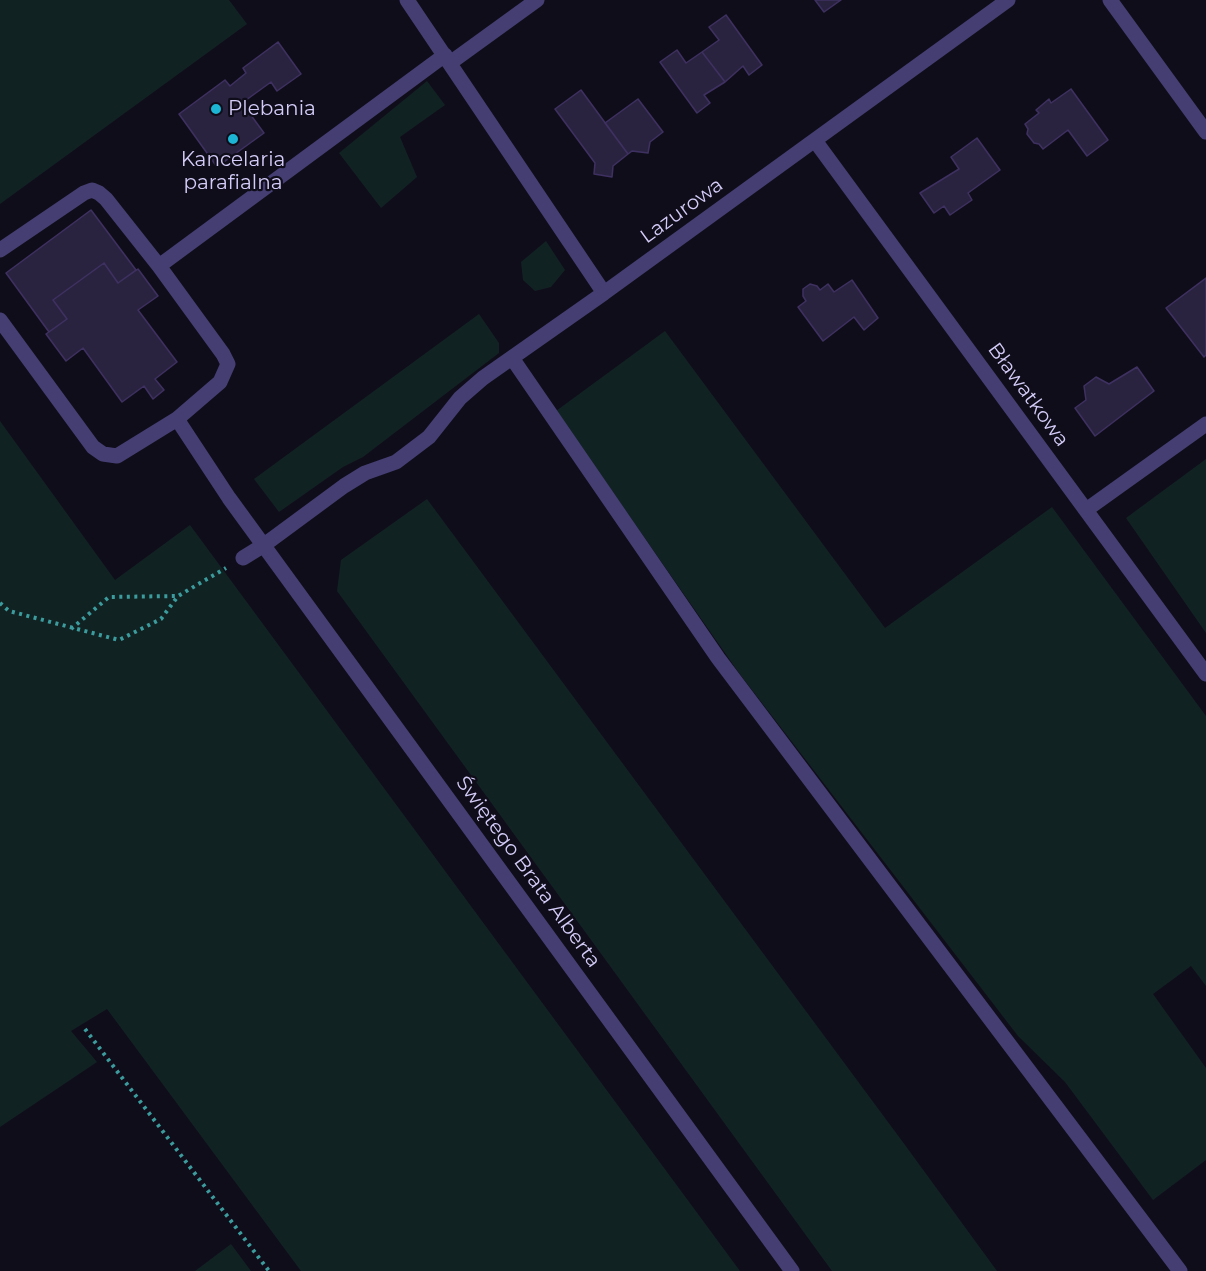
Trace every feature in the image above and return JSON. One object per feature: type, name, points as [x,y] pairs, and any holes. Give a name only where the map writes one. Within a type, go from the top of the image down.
[{"type":"street","points":[[407,0],[604,293]]},
{"type":"street","points":[[159,266],[447,59],[537,0]]},
{"type":"street","name":"Lazurowa","points":[[243,558],[344,486],[365,473],[396,462],[429,437],[460,398],[512,358],[816,142],[1008,0]]},
{"type":"street","points":[[1110,0],[1206,132]]},
{"type":"street","name":"Bławatkowa","points":[[816,142],[1206,674]]},
{"type":"street","points":[[0,250],[92,190],[106,199],[159,266],[228,364],[220,382],[177,419],[117,456],[103,454],[93,447],[0,320]]},
{"type":"street","points":[[512,358],[718,658],[1180,1271]]},
{"type":"street","name":"Świętego Brata Alberta","points":[[177,419],[228,498],[792,1271]]},
{"type":"street","points":[[1086,510],[1206,424]]},
{"type":"path","points":[[0,603],[9,611],[70,629],[119,640],[161,619],[178,596],[243,558]]},
{"type":"path","points":[[70,629],[110,597],[178,596]]},
{"type":"path","points":[[85,1029],[269,1271]]},
{"type":"shaded area","points":[[0,0],[229,0],[247,24],[0,204]]},
{"type":"shaded area","points":[[427,81],[445,105],[400,137],[417,177],[381,208],[339,153]]},
{"type":"shaded area","points":[[546,241],[565,270],[551,287],[535,291],[523,280],[521,262]]},
{"type":"shaded area","points":[[479,314],[499,343],[499,353],[363,457],[343,467],[279,512],[254,479]]},
{"type":"shaded area","points":[[665,331],[885,628],[1052,507],[1206,716],[1206,986],[1191,966],[1153,994],[1206,1068],[1206,1160],[1153,1200],[1065,1082],[1018,1036],[739,673],[556,411]]},
{"type":"shaded area","points":[[0,421],[115,580],[190,525],[740,1271],[301,1271],[107,1009],[71,1031],[97,1062],[0,1127]]},
{"type":"shaded area","points":[[1206,459],[1206,633],[1126,518]]},
{"type":"shaded area","points":[[427,499],[997,1271],[832,1271],[337,591],[341,560]]},
{"type":"shaded area","points":[[231,1244],[251,1271],[195,1271]]},
{"type":"building","points":[[815,0],[841,0],[824,12]]},
{"type":"building","points":[[726,15],[762,65],[749,75],[743,66],[725,82],[702,52],[719,40],[709,27]]},
{"type":"building","name":"Plebania","points":[[278,42],[301,74],[277,91],[271,82],[242,103],[264,133],[217,167],[179,114],[225,80],[230,86],[246,73],[243,68]]},
{"type":"building","points":[[677,50],[686,63],[702,52],[725,82],[704,95],[710,103],[697,113],[660,62]]},
{"type":"building","points":[[1071,89],[1108,140],[1087,156],[1068,130],[1043,149],[1027,134],[1028,129],[1025,124],[1039,113],[1036,110],[1049,99],[1051,103]]},
{"type":"building","points":[[581,90],[628,154],[613,166],[612,177],[594,174],[595,163],[555,109]]},
{"type":"building","points":[[638,99],[663,132],[650,142],[648,153],[632,151],[628,154],[605,123]]},
{"type":"building","points":[[977,138],[1000,170],[968,193],[972,200],[950,215],[944,206],[934,213],[920,193],[959,169],[951,157]]},
{"type":"building","points":[[91,210],[136,270],[118,283],[104,263],[53,300],[67,319],[49,332],[6,273]]},
{"type":"building","points":[[104,263],[118,283],[138,269],[158,296],[138,310],[177,362],[155,379],[164,390],[153,399],[144,386],[122,402],[83,348],[66,361],[46,334],[67,319],[53,300]]},
{"type":"building","points":[[1206,278],[1206,355],[1204,357],[1166,308]]},
{"type":"building","points":[[852,280],[878,318],[864,330],[854,317],[823,341],[798,307],[806,301],[803,289],[810,284],[817,286],[820,290],[828,284],[834,292]]},
{"type":"building","points":[[1137,367],[1154,391],[1095,436],[1075,408],[1086,400],[1084,386],[1096,377],[1109,384]]},
{"type":"place","name":"Plebania","points":[[216,109]]},
{"type":"place","name":"Kancelaria parafialna","points":[[233,139]]}]
